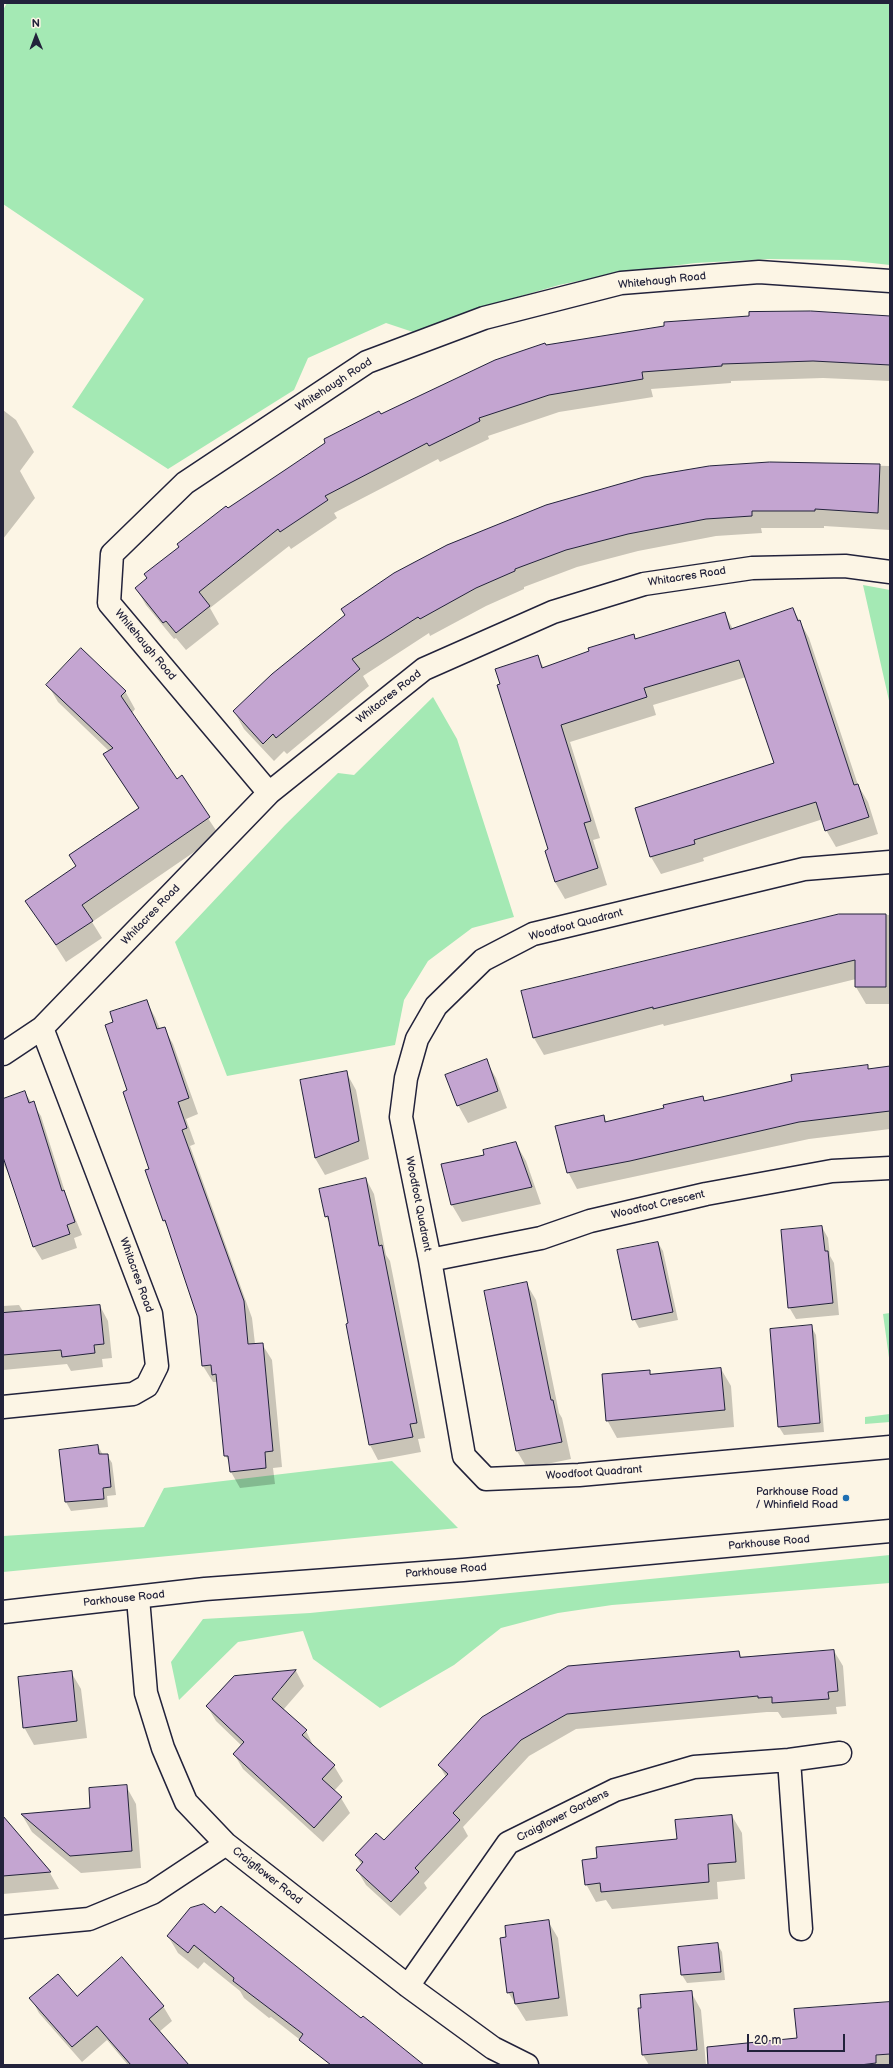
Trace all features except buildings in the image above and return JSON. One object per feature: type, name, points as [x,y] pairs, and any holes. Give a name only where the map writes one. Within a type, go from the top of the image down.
[{"type":"street","name":"Whitehaugh Road","points":[[269,793],[109,603],[112,554],[185,483],[367,362],[484,318],[621,283],[759,272],[890,281]]},
{"type":"street","name":"Whitacres Road","points":[[3,1054],[42,1028],[269,793],[424,669],[553,612],[644,584],[752,568],[845,566],[890,572]]},
{"type":"street","name":"Woodfoot Quadrant","points":[[890,862],[804,869],[533,934],[484,960],[436,1006],[417,1039],[406,1078],[401,1117],[430,1260],[464,1456],[486,1479],[579,1475],[890,1447]]},
{"type":"street","name":"Whitacres Road","points":[[3,1407],[133,1394],[147,1386],[157,1366],[151,1314],[42,1028]]},
{"type":"street","name":"Woodfoot Crescent","points":[[430,1260],[541,1238],[590,1222],[706,1194],[832,1171],[890,1168]]},
{"type":"street","name":"Parkhouse Road","points":[[3,1612],[138,1598],[205,1589],[463,1570],[890,1531]]},
{"type":"street","name":"Craigflower Road","points":[[138,1598],[146,1693],[163,1748],[186,1802],[226,1844],[408,1986],[493,2048],[527,2065]]},
{"type":"street","name":"Craigflower Gardens","points":[[408,1986],[451,1928],[508,1843],[615,1790],[694,1767],[789,1760],[840,1753]]},
{"type":"street","points":[[789,1760],[801,1929]]},
{"type":"street","points":[[3,1927],[89,1919],[152,1893],[226,1844]]},
{"type":"green space","points":[[7,3],[890,3],[890,265],[845,260],[770,259],[695,263],[618,273],[559,285],[504,301],[413,332],[386,323],[308,358],[294,390],[168,469],[72,407],[144,299],[3,204],[3,10]]},
{"type":"green space","points":[[863,585],[890,590],[890,705]]},
{"type":"green space","points":[[433,697],[457,739],[514,917],[472,928],[428,961],[404,1000],[395,1045],[227,1076],[175,942],[285,825],[338,773],[354,775]]},
{"type":"green space","points":[[890,1313],[890,1365],[883,1314]]},
{"type":"green space","points":[[890,1414],[890,1422],[865,1424],[865,1417]]},
{"type":"green space","points":[[392,1461],[458,1528],[3,1572],[3,1536],[144,1527],[164,1488]]},
{"type":"green space","points":[[890,1555],[890,1583],[612,1605],[558,1613],[501,1628],[454,1665],[380,1708],[313,1659],[303,1631],[238,1642],[179,1700],[171,1662],[203,1619],[310,1613]]},
{"type":"place","name":"Parkhouse Road / Whinfield Road","points":[[846,1498]]}]
